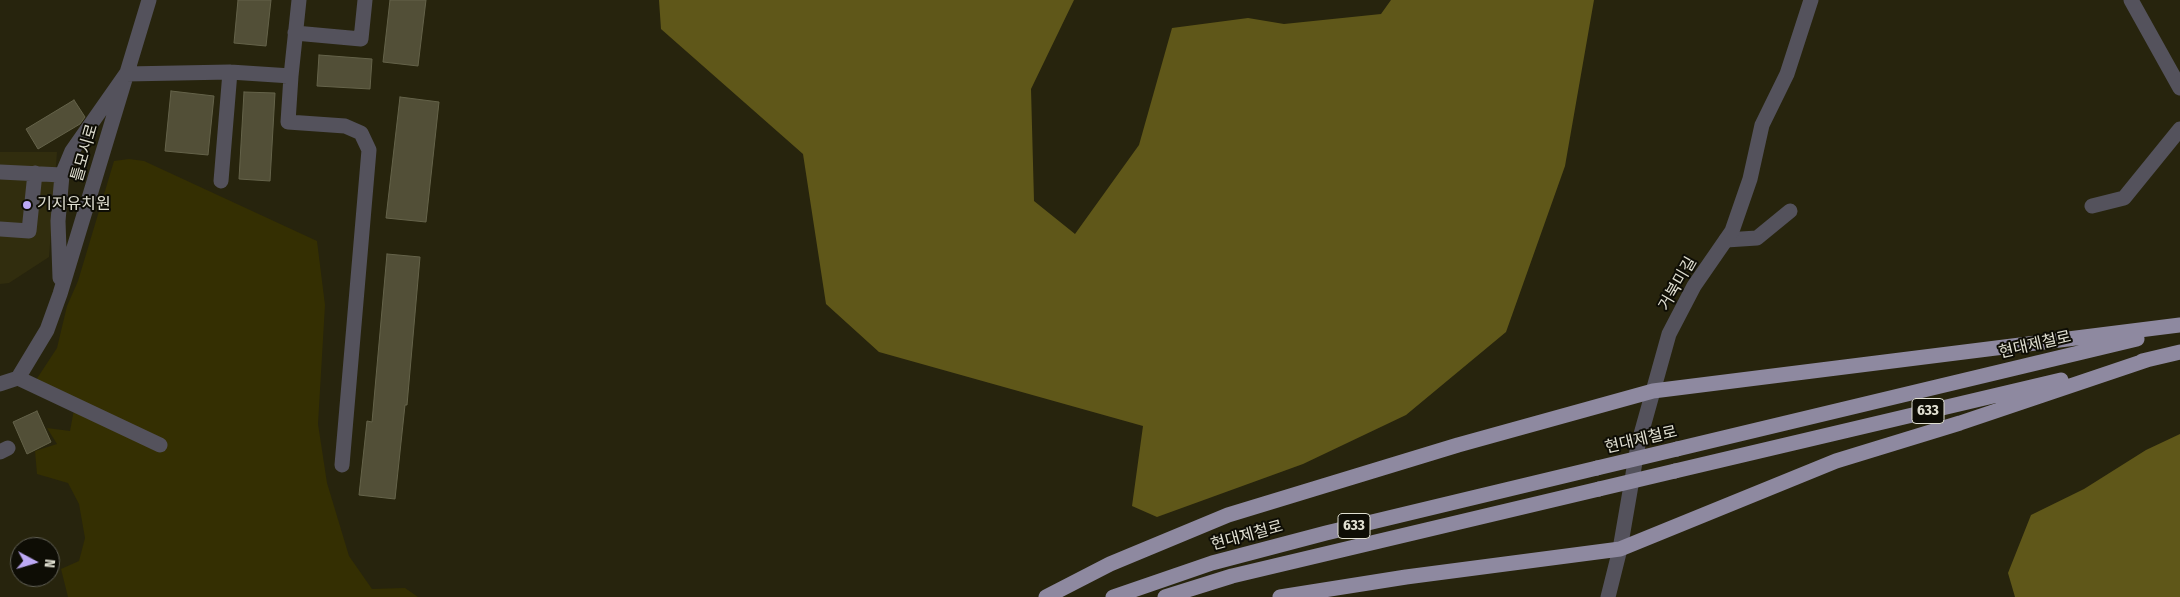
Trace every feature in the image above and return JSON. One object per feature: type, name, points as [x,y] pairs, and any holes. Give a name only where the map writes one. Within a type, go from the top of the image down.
[{"type":"highway","points":[[1046,597],[1110,564],[1228,515],[1458,444],[1653,391],[2180,327]]},
{"type":"highway","name":"현대제철로","points":[[1113,597],[1212,563],[1336,531],[2180,327]]},
{"type":"highway","name":"633","points":[[1166,597],[1232,576],[2180,352]]},
{"type":"highway","points":[[1280,597],[1406,577],[1620,549],[1836,462],[1960,423],[2150,359]]},
{"type":"street","name":"틀모시로","points":[[18,378],[47,330],[60,294],[149,0]]},
{"type":"street","points":[[298,0],[288,122],[345,126],[361,132],[369,150],[342,465]]},
{"type":"street","points":[[295,33],[361,39],[365,0]]},
{"type":"street","name":"거북미길","points":[[1608,597],[1620,549],[1638,445],[1669,334],[1694,286],[1732,231],[1750,179],[1762,125],[1787,74],[1811,0]]},
{"type":"street","points":[[2131,0],[2180,88]]},
{"type":"street","points":[[221,181],[230,72]]},
{"type":"street","points":[[60,294],[58,221],[62,175],[72,151],[126,74],[230,72],[291,76]]},
{"type":"street","points":[[2092,206],[2124,198],[2180,129]]},
{"type":"street","points":[[0,172],[62,175]]},
{"type":"street","points":[[0,229],[29,232],[35,174]]},
{"type":"street","points":[[1726,240],[1757,238],[1790,211]]},
{"type":"street","points":[[0,384],[18,378],[160,445]]},
{"type":"shaded area","points":[[659,0],[1074,0],[1031,89],[1034,201],[1075,234],[1139,145],[1172,28],[1248,18],[1284,24],[1381,14],[1391,0],[1594,0],[1565,166],[1506,332],[1406,415],[1303,464],[1157,517],[1132,506],[1143,426],[879,352],[826,304],[803,154],[661,29]]},
{"type":"shaded area","name":"기지유치원","points":[[0,152],[57,152],[49,257],[9,283],[0,284]]},
{"type":"shaded area","points":[[129,159],[144,161],[317,241],[325,305],[318,424],[327,483],[349,556],[372,589],[405,588],[418,597],[68,597],[61,569],[79,561],[85,538],[79,504],[68,483],[37,474],[35,451],[57,444],[47,428],[70,431],[75,404],[34,383],[57,348],[67,306],[78,281],[114,161]]},
{"type":"shaded area","points":[[2180,434],[2180,597],[2015,597],[2008,573],[2031,515],[2084,489],[2146,450]]},
{"type":"building","points":[[238,0],[271,0],[266,46],[234,43]]},
{"type":"building","points":[[390,0],[426,0],[418,66],[383,62]]},
{"type":"building","points":[[319,55],[372,59],[370,89],[317,86]]},
{"type":"building","points":[[171,91],[214,96],[208,155],[165,151]]},
{"type":"building","points":[[244,92],[275,93],[270,181],[239,179]]},
{"type":"building","points":[[400,97],[439,102],[426,222],[386,218]]},
{"type":"building","points":[[74,100],[85,117],[80,124],[38,149],[26,129]]},
{"type":"building","points":[[387,254],[420,257],[407,405],[405,405],[395,499],[359,495],[367,421],[372,422]]},
{"type":"building","points":[[37,411],[51,442],[27,454],[13,422]]},
{"type":"place","name":"기지유치원","points":[[27,205]]}]
